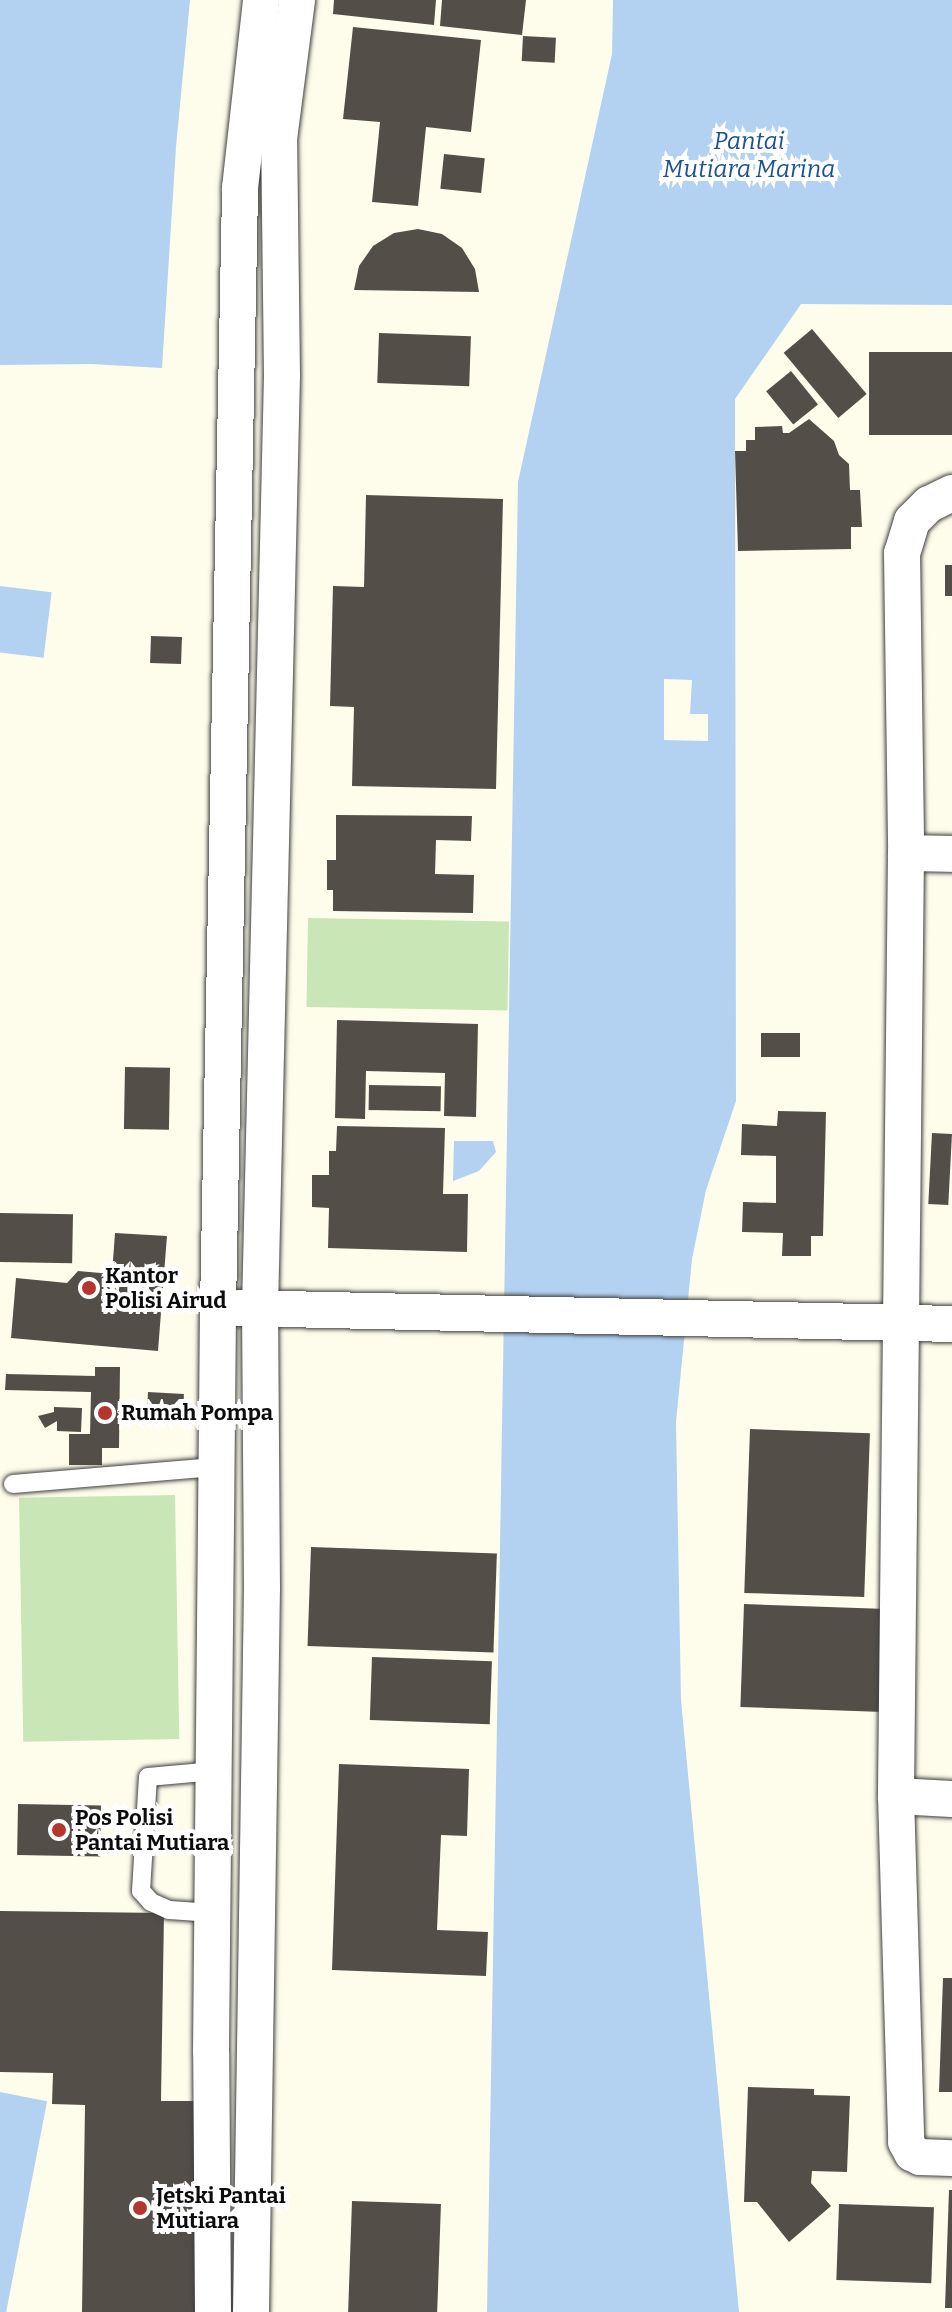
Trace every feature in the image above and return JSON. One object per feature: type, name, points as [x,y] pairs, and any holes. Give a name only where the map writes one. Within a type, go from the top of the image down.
[{"type":"street","points":[[213,2312],[218,1307],[240,188],[261,0]]},
{"type":"street","points":[[251,2312],[262,1588],[260,1309],[282,376],[279,139],[297,0]]},
{"type":"street","points":[[952,493],[929,504],[912,521],[902,553],[906,853],[896,1796],[906,2142],[912,2153],[920,2157],[952,2158]]},
{"type":"street","points":[[906,853],[952,854]]},
{"type":"street","points":[[218,1307],[952,1324]]},
{"type":"street","points":[[896,1796],[952,1799]]},
{"type":"lane","points":[[13,1484],[217,1467]]},
{"type":"lane","points":[[213,1913],[169,1910],[151,1902],[141,1891],[148,1777],[215,1771]]},
{"type":"green space","points":[[308,918],[509,922],[507,1010],[306,1007]]},
{"type":"green space","points":[[175,1495],[179,1739],[23,1742],[19,1498]]},
{"type":"water","points":[[0,0],[190,0],[176,147],[162,368],[91,364],[0,365]]},
{"type":"water","name":"Pantai Mutiara Marina","points":[[613,0],[952,0],[952,305],[801,304],[735,399],[736,1101],[706,1190],[692,1259],[676,1422],[681,1700],[739,2312],[487,2312],[518,482],[612,54]]},
{"type":"water","points":[[0,586],[52,592],[44,658],[0,652]]},
{"type":"water","points":[[454,1141],[493,1141],[496,1152],[479,1171],[453,1181]]},
{"type":"water","points":[[0,2092],[47,2101],[6,2312],[0,2312]]},
{"type":"pier","points":[[664,679],[692,680],[690,714],[708,714],[708,741],[664,740]]},
{"type":"building","points":[[334,0],[436,0],[434,25],[333,14]]},
{"type":"building","points":[[442,0],[526,0],[522,35],[440,26]]},
{"type":"building","points":[[353,27],[481,40],[471,132],[426,127],[418,206],[372,202],[380,122],[343,119]]},
{"type":"building","points":[[523,36],[556,38],[555,63],[522,61]]},
{"type":"building","points":[[444,154],[485,158],[481,193],[440,189]]},
{"type":"building","points":[[418,229],[442,234],[462,248],[475,269],[479,292],[354,290],[359,266],[373,246],[394,233]]},
{"type":"building","points":[[812,329],[867,394],[838,418],[784,353]]},
{"type":"building","points":[[379,333],[471,336],[469,386],[377,383]]},
{"type":"building","points":[[869,352],[952,352],[952,435],[869,435]]},
{"type":"building","points":[[791,371],[818,404],[793,425],[766,391]]},
{"type":"building","points":[[809,419],[834,441],[839,455],[849,464],[850,490],[860,490],[862,527],[851,527],[851,549],[738,551],[735,451],[746,451],[746,440],[755,440],[755,427],[782,426],[783,433],[789,433]]},
{"type":"building","points":[[366,495],[503,499],[496,789],[352,786],[354,707],[330,706],[333,586],[364,587]]},
{"type":"building","points":[[945,565],[952,565],[952,596],[945,596]]},
{"type":"building","points":[[151,636],[182,637],[181,664],[150,663]]},
{"type":"building","points":[[336,815],[472,816],[471,841],[436,840],[435,874],[474,875],[473,913],[333,911],[333,890],[327,890],[327,860],[336,860]]},
{"type":"building","points":[[337,1020],[478,1024],[476,1117],[444,1116],[445,1073],[366,1071],[365,1119],[335,1118]]},
{"type":"building","points":[[761,1033],[800,1033],[800,1057],[761,1057]]},
{"type":"building","points":[[125,1067],[170,1068],[169,1130],[124,1129]]},
{"type":"building","points":[[369,1085],[441,1086],[441,1111],[369,1110]]},
{"type":"building","points":[[778,1111],[826,1112],[823,1236],[811,1236],[811,1256],[782,1256],[783,1233],[742,1232],[743,1202],[776,1203],[776,1156],[741,1155],[742,1124],[777,1126]]},
{"type":"building","points":[[337,1126],[445,1128],[443,1194],[468,1194],[467,1252],[328,1248],[329,1208],[312,1207],[312,1175],[329,1175],[329,1151],[336,1151]]},
{"type":"building","points":[[932,1133],[952,1134],[948,1205],[928,1204]]},
{"type":"building","points":[[0,1213],[73,1214],[72,1263],[0,1262]]},
{"type":"building","name":"Kantor Polisi Airud","points":[[115,1233],[167,1236],[158,1351],[11,1338],[16,1278],[67,1283],[78,1271],[112,1274]]},
{"type":"building","name":"Rumah Pompa","points":[[95,1367],[120,1367],[119,1448],[102,1448],[102,1465],[69,1465],[69,1434],[90,1434],[91,1392],[5,1390],[6,1374],[95,1376]]},
{"type":"building","points":[[148,1392],[184,1394],[183,1418],[147,1416]]},
{"type":"building","points":[[54,1407],[82,1408],[81,1432],[57,1431],[57,1421],[45,1428],[38,1416],[54,1412]]},
{"type":"building","points":[[750,1429],[870,1433],[864,1597],[744,1593]]},
{"type":"building","points":[[311,1547],[497,1553],[493,1652],[308,1646]]},
{"type":"building","points":[[744,1604],[887,1609],[883,1712],[740,1707]]},
{"type":"building","points":[[372,1657],[492,1661],[490,1724],[370,1720]]},
{"type":"building","points":[[339,1764],[469,1769],[467,1836],[441,1835],[437,1930],[488,1932],[486,1976],[332,1970]]},
{"type":"building","name":"Pos Polisi Pantai Mutiara","points":[[18,1804],[101,1805],[100,1856],[17,1855]]},
{"type":"building","name":"Jetski Pantai Mutiara","points":[[0,1911],[164,1913],[161,2101],[198,2101],[195,2312],[82,2312],[85,2105],[52,2104],[53,2073],[0,2072]]},
{"type":"building","points":[[943,1978],[952,1978],[952,2092],[939,2092]]},
{"type":"building","points":[[748,2087],[814,2089],[814,2095],[850,2096],[847,2172],[812,2171],[811,2183],[831,2206],[789,2242],[757,2202],[744,2202]]},
{"type":"building","points":[[949,2190],[952,2190],[952,2308],[945,2308]]},
{"type":"building","points":[[352,2201],[441,2204],[437,2312],[348,2312]]},
{"type":"building","points":[[839,2204],[934,2207],[931,2283],[836,2280]]},
{"type":"place","name":"Kantor Polisi Airud","points":[[89,1288]]},
{"type":"place","name":"Rumah Pompa","points":[[105,1413]]},
{"type":"place","name":"Pos Polisi Pantai Mutiara","points":[[59,1830]]},
{"type":"place","name":"Jetski Pantai Mutiara","points":[[140,2208]]}]
